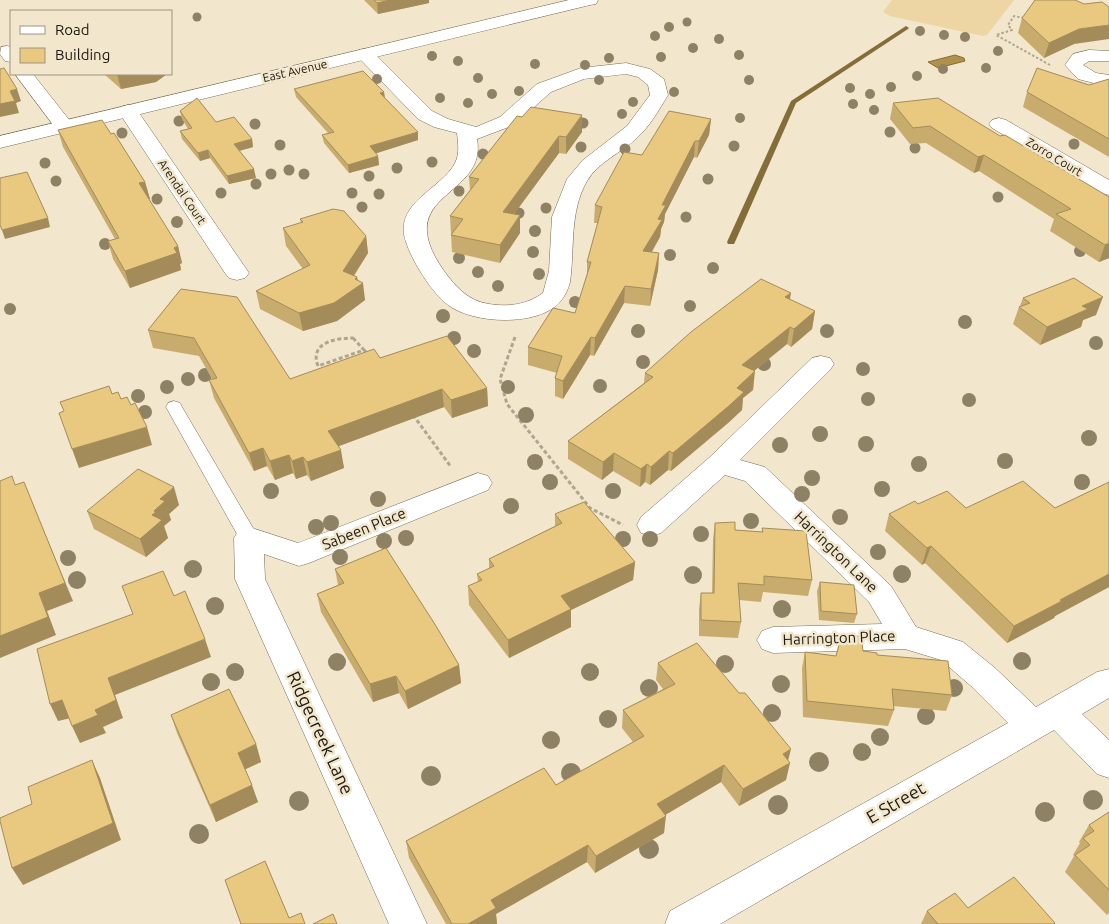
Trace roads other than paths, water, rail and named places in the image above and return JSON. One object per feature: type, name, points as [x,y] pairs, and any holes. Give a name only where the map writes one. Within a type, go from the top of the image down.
[{"type":"street","name":"East Avenue","points":[[0,142],[365,54],[569,2],[590,0]]},
{"type":"street","points":[[365,54],[425,115],[441,123],[477,133],[497,127],[507,121],[544,88],[581,74],[626,68],[644,73],[657,83],[659,94],[649,112],[630,134],[584,170],[574,186],[563,218],[562,249],[557,290],[552,298],[543,304],[529,309],[504,313],[476,310],[456,301],[436,276],[418,246],[415,235],[418,214],[423,204],[459,173],[467,158],[469,140],[466,131]]},
{"type":"street","points":[[1109,56],[1080,57],[1075,61],[1075,67],[1082,74],[1109,81]]},
{"type":"street","points":[[25,75],[64,126]]},
{"type":"street","name":"Arendal Court","points":[[128,111],[237,273]]},
{"type":"street","name":"Zorro Court","points":[[999,124],[1109,189]]},
{"type":"street","points":[[650,525],[720,464],[821,364]]},
{"type":"street","name":"Harrington Lane","points":[[720,464],[755,474],[880,594],[905,636]]},
{"type":"street","name":"Sabeen Place","points":[[249,538],[299,555],[472,485]]},
{"type":"street","name":"Ridgecreek Lane","points":[[249,538],[250,579],[408,924]]},
{"type":"street","points":[[905,636],[952,651],[983,677],[1109,763]]},
{"type":"street","name":"Harrington Place","points":[[774,640],[905,636]]},
{"type":"street","name":"E Street","points":[[684,924],[1109,682]]},
{"type":"lane","points":[[174,407],[249,538]]},
{"type":"waterway","points":[[731,242],[793,102],[906,28]]}]
